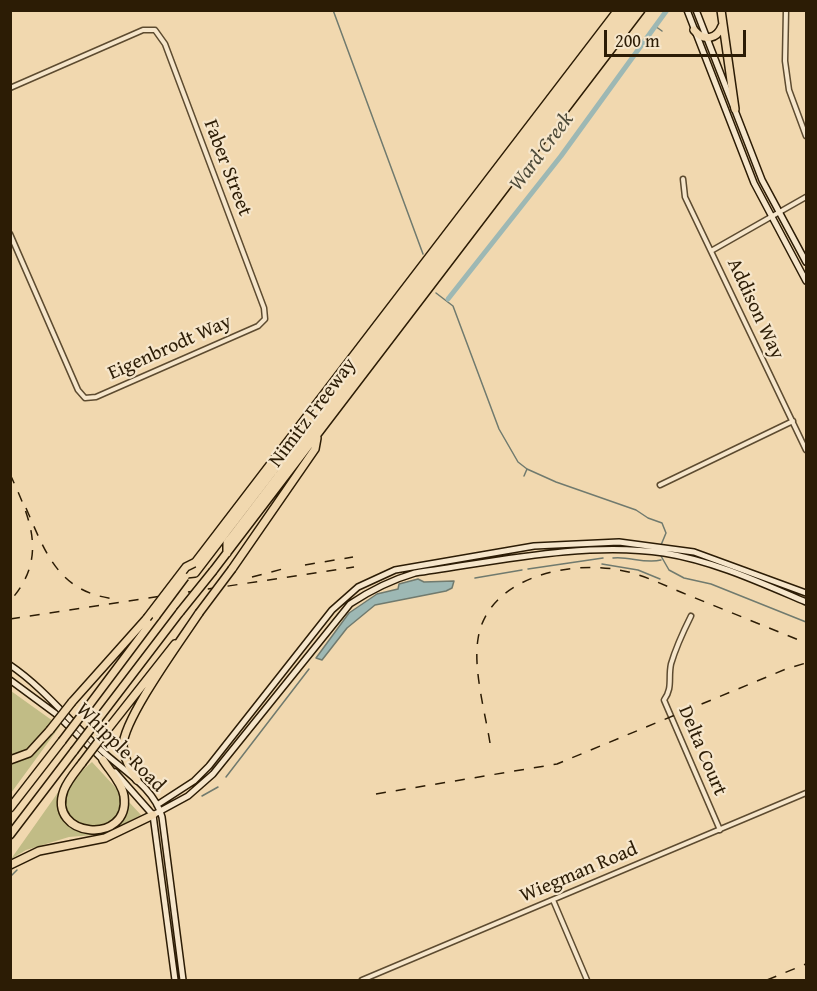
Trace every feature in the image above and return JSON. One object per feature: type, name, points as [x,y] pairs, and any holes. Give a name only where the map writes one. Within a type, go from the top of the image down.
[{"type":"highway","points":[[594,42],[613,10]]},
{"type":"highway","name":"Nimitz Freeway","points":[[10,808],[194,563],[618,10]]},
{"type":"highway","points":[[186,574],[195,573],[626,10]]},
{"type":"highway","points":[[227,553],[227,543],[634,10]]},
{"type":"highway","name":"Nimitz Freeway","points":[[10,835],[641,10]]},
{"type":"highway","points":[[721,10],[735,109]]},
{"type":"highway","points":[[694,30],[707,38],[717,34],[723,23]]},
{"type":"highway","points":[[103,760],[122,789],[124,800],[117,820],[99,830],[88,831],[73,824],[63,806],[64,789],[232,569],[315,449],[317,436]]},
{"type":"highway","points":[[10,759],[29,753],[147,618],[186,567],[194,563]]},
{"type":"highway","points":[[137,780],[126,760],[123,746],[129,724],[199,613]]},
{"type":"highway","points":[[10,866],[39,850],[105,838],[157,813]]},
{"type":"main road","points":[[696,10],[762,180],[807,262]]},
{"type":"main road","points":[[687,11],[747,167],[771,217],[807,281]]},
{"type":"main road","points":[[807,593],[694,552],[609,542],[534,546],[415,565],[374,578],[343,599],[209,766],[194,781],[157,805],[157,813],[188,796],[213,774],[350,604],[384,583],[415,573],[531,556],[642,547],[692,559],[807,602]]},
{"type":"main road","points":[[531,556],[534,546]]},
{"type":"main road","points":[[302,649],[306,656]]},
{"type":"main road","name":"Whipple Road","points":[[10,665],[41,690],[103,752],[137,780],[157,805]]},
{"type":"main road","name":"Whipple Road","points":[[10,680],[46,706],[157,813],[183,981]]},
{"type":"main road","name":"Whipple Road","points":[[157,813],[175,981]]},
{"type":"street","points":[[786,10],[785,61],[789,90],[807,136]]},
{"type":"street","name":"Faber Street","points":[[10,88],[143,30],[155,30],[163,39],[187,102],[264,308],[265,319]]},
{"type":"street","name":"Addison Way","points":[[683,179],[685,197],[807,450]]},
{"type":"street","points":[[711,251],[807,197]]},
{"type":"street","name":"Eigenbrodt Way","points":[[10,234],[78,390],[85,398],[96,397],[258,327],[265,319]]},
{"type":"street","points":[[660,485],[792,422]]},
{"type":"street","name":"Delta Court","points":[[691,616],[678,641],[671,667],[670,692],[664,700],[720,830]]},
{"type":"street","name":"Wiegman Road","points":[[362,981],[807,793]]},
{"type":"street","points":[[553,900],[587,981]]},
{"type":"shaded area","points":[[11,691],[60,726],[11,793]]},
{"type":"shaded area","points":[[92,762],[141,815],[104,834],[69,837],[26,850],[11,859],[59,791]]},
{"type":"water","points":[[418,579],[424,582],[454,581],[452,588],[446,591],[375,605],[347,628],[322,660],[316,658],[349,613],[377,594],[398,589],[399,584]]},
{"type":"waterway","name":"Ward Creek","points":[[333,10],[423,254]]},
{"type":"waterway","name":"Ward Creek","points":[[448,299],[561,156],[667,10]]},
{"type":"waterway","name":"Ward Creek","points":[[655,26],[662,31]]},
{"type":"waterway","points":[[436,293],[453,306],[499,429],[518,462],[527,469],[556,482],[636,510],[662,523],[666,533],[661,545]]},
{"type":"waterway","points":[[524,476],[527,469]]},
{"type":"waterway","points":[[661,556],[669,570],[684,578],[711,584],[806,622]]},
{"type":"waterway","points":[[528,569],[603,558]]},
{"type":"waterway","points":[[613,558],[661,560]]},
{"type":"waterway","points":[[602,564],[638,570],[660,579]]},
{"type":"waterway","points":[[475,578],[522,570]]},
{"type":"waterway","points":[[226,777],[309,669]]},
{"type":"waterway","points":[[202,796],[218,787]]},
{"type":"waterway","points":[[10,877],[17,870]]},
{"type":"railway","points":[[10,474],[24,507],[32,539],[29,569],[22,585],[10,601]]},
{"type":"railway","points":[[26,508],[40,541],[57,569],[81,589],[116,599]]},
{"type":"railway","points":[[305,565],[353,557]]},
{"type":"railway","points":[[252,577],[290,567]]},
{"type":"railway","points":[[10,619],[354,567]]},
{"type":"railway","points":[[490,743],[477,664],[478,639],[485,618],[497,601],[513,588],[554,571],[599,568],[637,574],[806,643]]},
{"type":"railway","points":[[376,794],[557,764],[786,669],[806,663]]},
{"type":"railway","points":[[767,980],[806,964]]}]
